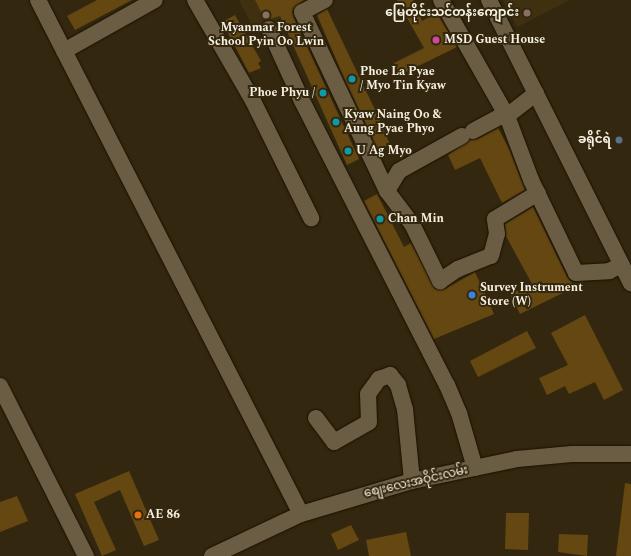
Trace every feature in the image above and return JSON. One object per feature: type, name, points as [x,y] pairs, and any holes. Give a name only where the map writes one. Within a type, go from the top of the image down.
[{"type":"street","points":[[38,0],[301,514]]},
{"type":"street","points":[[64,51],[155,0]]},
{"type":"street","points":[[195,0],[253,101],[311,218]]},
{"type":"street","points":[[325,0],[302,12],[387,191],[412,224],[440,280],[458,269],[491,256],[497,234],[495,219],[538,193]]},
{"type":"street","points":[[441,0],[507,116],[538,193],[576,273],[608,272],[622,265]]},
{"type":"street","points":[[489,0],[631,283]]},
{"type":"street","points":[[269,29],[302,101],[447,385],[459,413],[475,468]]},
{"type":"street","points":[[387,191],[399,171],[468,133],[499,118],[507,116],[536,93]]},
{"type":"street","points":[[316,418],[334,442],[368,422],[368,394],[379,379],[390,375],[398,385],[405,410],[412,481]]},
{"type":"street","points":[[0,386],[86,556]]},
{"type":"street","name":"စျေးလေးအဝိုင်းလမ်း","points":[[212,556],[301,514],[412,481],[516,459],[572,454],[631,454]]},
{"type":"shaded area","name":"Myanmar Forest School Pyin Oo Lwin","points":[[239,0],[318,0],[254,30]]},
{"type":"shaded area","name":"မြေတိုင်းသင်တန်းကျောင်း","points":[[503,0],[570,0],[517,27]]},
{"type":"building","points":[[97,0],[132,0],[75,30],[67,16]]},
{"type":"building","points":[[255,0],[304,0],[294,7],[292,11],[293,16],[359,159],[347,165],[280,16],[265,20]]},
{"type":"building","name":"MSD Guest House","points":[[397,0],[413,0],[422,21],[437,13],[457,47],[400,75],[394,63],[424,48]]},
{"type":"building","points":[[327,9],[378,116],[390,145],[378,150],[317,15]]},
{"type":"building","points":[[235,15],[261,61],[258,63],[261,68],[249,73],[222,22]]},
{"type":"building","points":[[498,128],[509,149],[525,190],[502,203],[480,158],[455,170],[448,155],[470,140],[478,139]]},
{"type":"building","points":[[377,194],[404,247],[411,243],[435,289],[445,289],[475,272],[494,314],[434,339],[364,201]]},
{"type":"building","points":[[533,207],[567,277],[575,287],[520,314],[510,294],[532,284],[506,236],[505,224]]},
{"type":"building","points":[[585,315],[623,390],[604,400],[595,382],[569,394],[565,386],[547,395],[539,378],[568,365],[551,333]]},
{"type":"building","points":[[527,331],[536,348],[478,377],[470,361]]},
{"type":"building","points":[[129,471],[159,540],[144,546],[120,490],[94,502],[116,550],[102,556],[75,494]]},
{"type":"building","points":[[625,483],[631,484],[631,556],[616,556]]},
{"type":"building","points":[[17,496],[28,521],[0,532],[0,502]]},
{"type":"building","points":[[506,513],[529,513],[528,550],[505,549]]},
{"type":"building","points":[[351,525],[359,540],[338,550],[331,534]]},
{"type":"building","points":[[406,532],[411,556],[369,556],[366,540]]},
{"type":"building","points":[[559,534],[588,535],[587,556],[558,552]]},
{"type":"place","name":"မြေတိုင်းသင်တန်းကျောင်း","points":[[527,13]]},
{"type":"place","name":"Myanmar Forest School Pyin Oo Lwin","points":[[266,15]]},
{"type":"place","name":"MSD Guest House","points":[[436,40]]},
{"type":"place","name":"Phoe La Pyae / Myo Tin Kyaw","points":[[352,79]]},
{"type":"place","name":"Phoe Phyu /","points":[[323,93]]},
{"type":"place","name":"Kyaw Naing Oo & Aung Pyae Phyo","points":[[336,122]]},
{"type":"place","name":"ခရိုင်ရဲ","points":[[619,140]]},
{"type":"place","name":"U Ag Myo","points":[[348,151]]},
{"type":"place","name":"Chan Min","points":[[380,219]]},
{"type":"place","name":"Survey Instrument Store (W)","points":[[472,295]]},
{"type":"place","name":"AE 86","points":[[138,515]]}]
